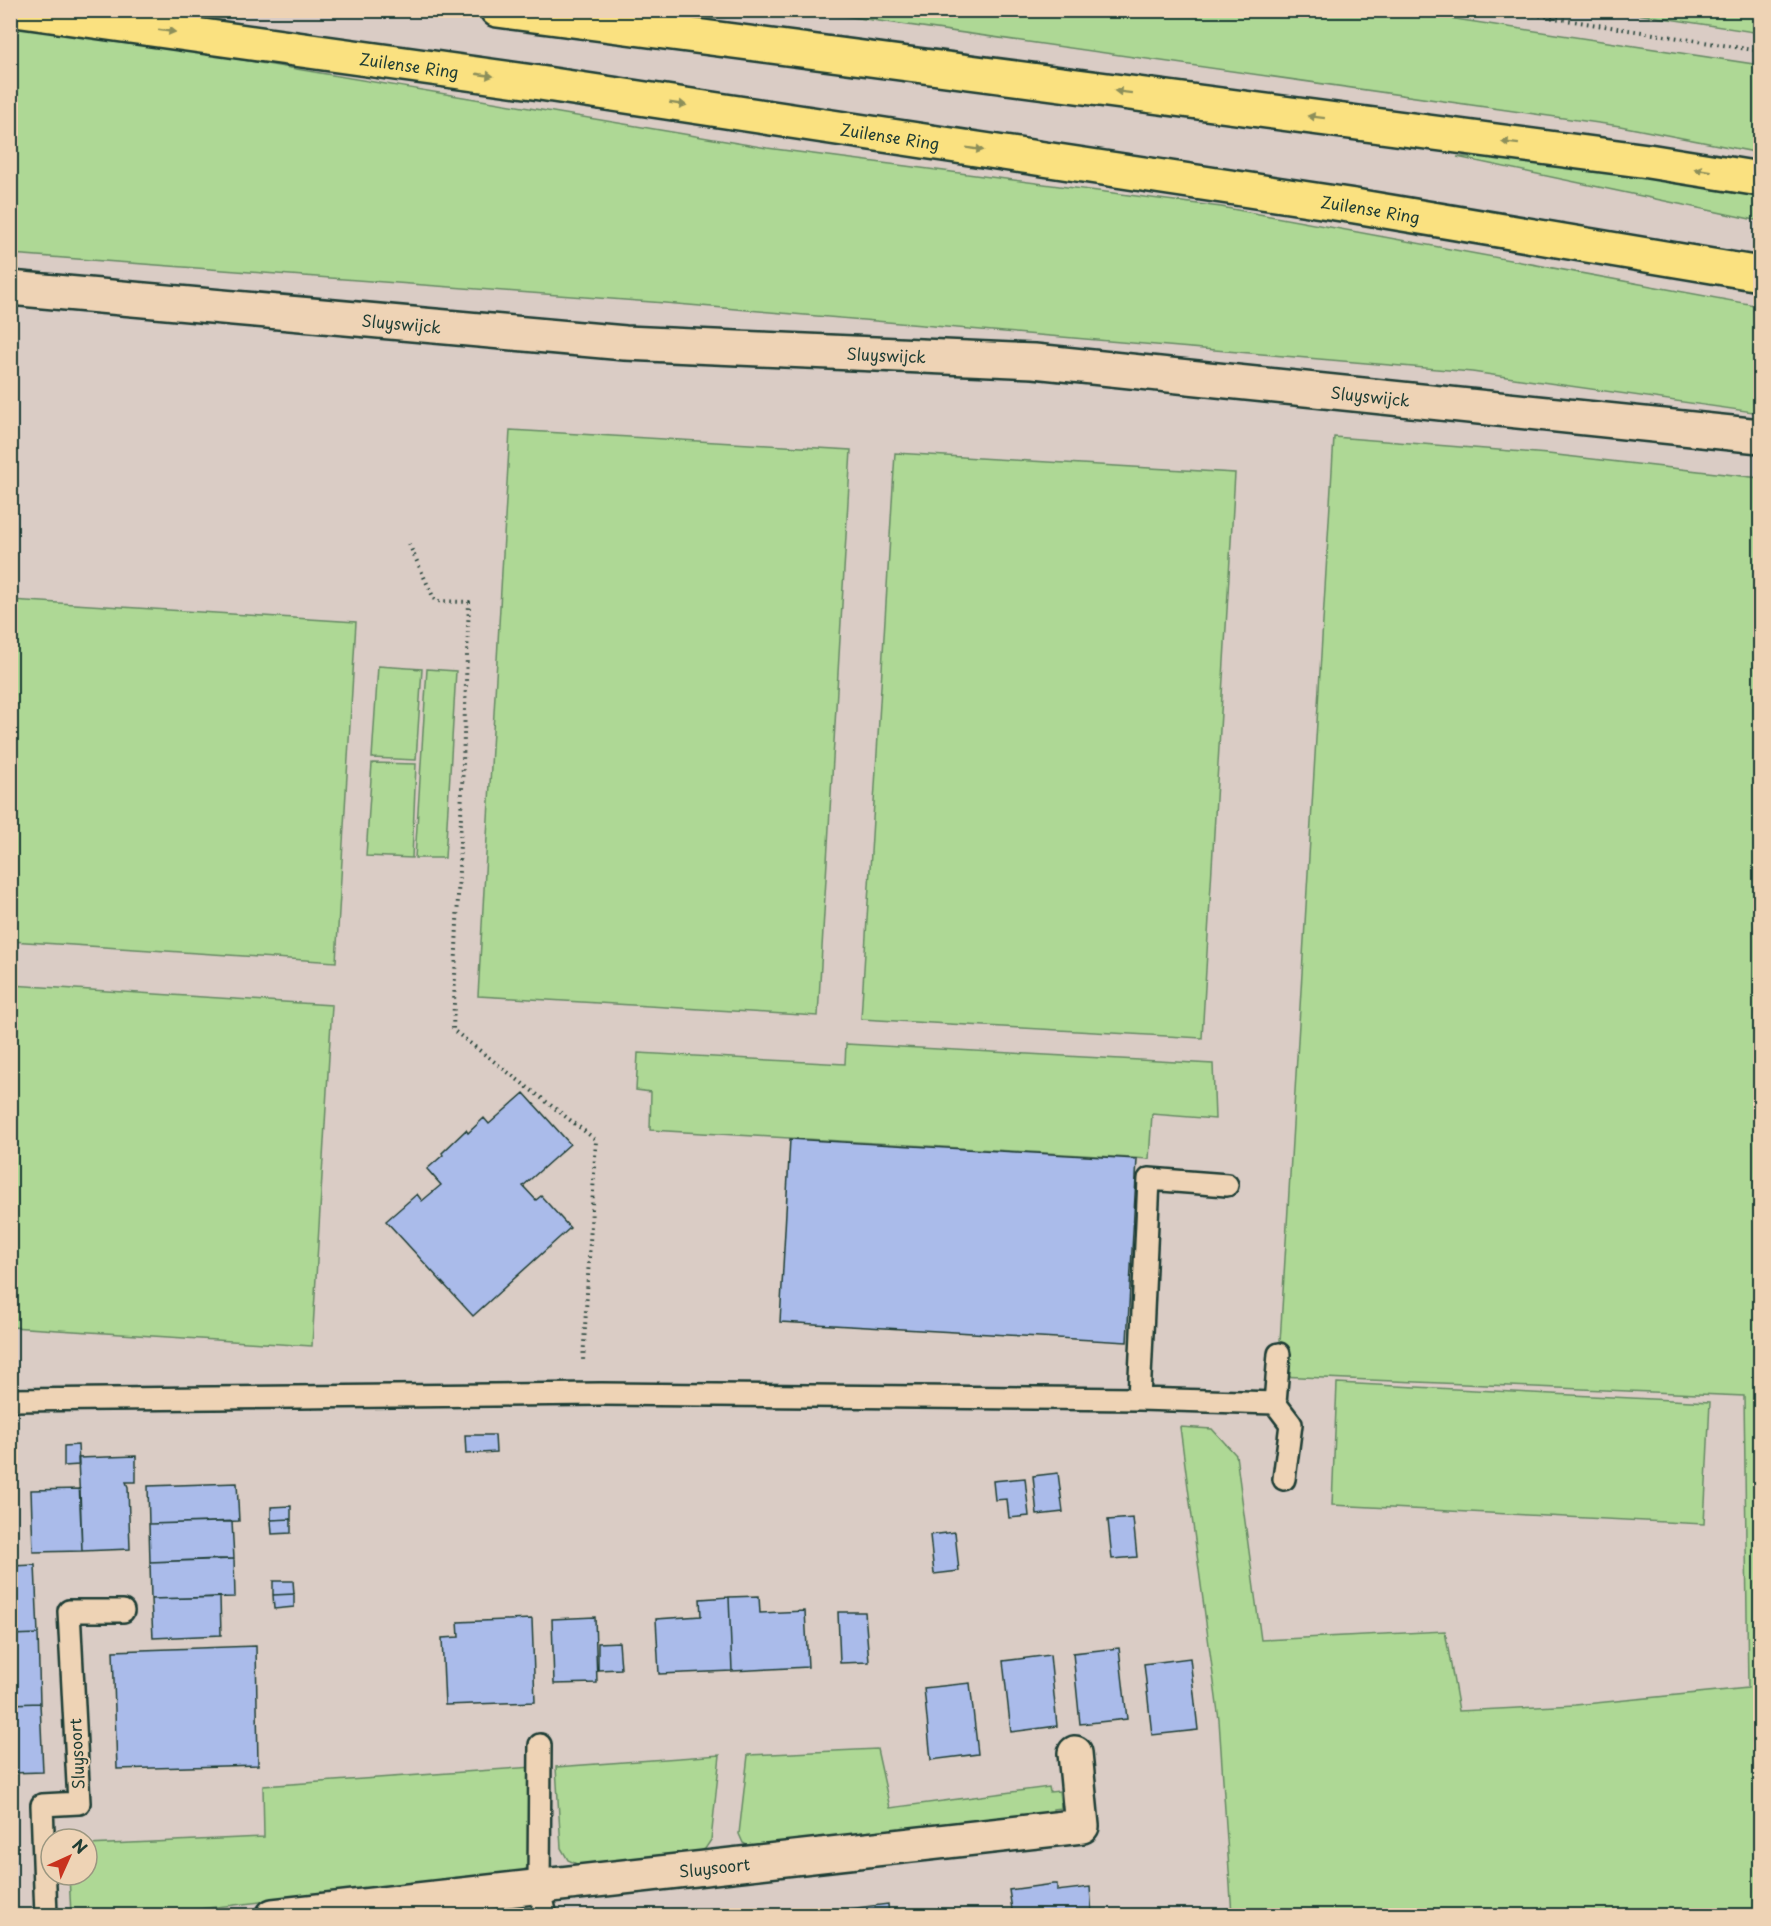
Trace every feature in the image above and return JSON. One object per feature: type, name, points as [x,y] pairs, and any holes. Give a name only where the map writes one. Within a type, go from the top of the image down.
[{"type":"main road","points":[[497,10],[1636,159],[1761,179]]},
{"type":"main road","name":"Zuilense Ring","points":[[21,11],[532,82],[1308,199],[1761,274]]},
{"type":"street","name":"Sluyswijck","points":[[10,288],[626,343],[1034,361],[1761,436]]},
{"type":"street","name":"Sluysoort","points":[[273,1916],[542,1901],[1082,1826],[1075,1753]]},
{"type":"lane","points":[[1139,1399],[1149,1179],[1227,1185]]},
{"type":"lane","points":[[1279,1354],[1275,1403],[1291,1424],[1284,1479]]},
{"type":"lane","points":[[10,1400],[581,1394],[1139,1399],[1275,1403]]},
{"type":"lane","name":"Sluysoort","points":[[46,1916],[42,1805],[79,1803],[69,1611],[123,1611]]},
{"type":"lane","points":[[540,1745],[542,1901]]},
{"type":"path","points":[[1504,10],[1761,51]]},
{"type":"path","points":[[409,544],[435,601],[469,602],[453,1030],[596,1140],[581,1394]]},
{"type":"green space","points":[[1396,10],[1760,65],[1760,153],[1620,126],[809,11]]},
{"type":"green space","points":[[1617,11],[1760,11],[1760,33]]},
{"type":"green space","points":[[10,26],[118,39],[767,148],[1221,207],[1760,306],[1760,413],[1472,372],[665,303],[11,254]]},
{"type":"green space","points":[[1457,157],[1491,157],[1760,197],[1760,221]]},
{"type":"green space","points":[[510,430],[851,450],[818,1016],[478,996]]},
{"type":"green space","points":[[1334,437],[1548,454],[1760,478],[1760,1915],[1232,1915],[1219,1720],[1180,1427],[1212,1429],[1236,1455],[1261,1640],[1445,1631],[1459,1711],[1575,1705],[1748,1688],[1744,1396],[1278,1376]]},
{"type":"green space","points":[[895,453],[1235,473],[1202,1038],[861,1019]]},
{"type":"green space","points":[[11,600],[356,622],[336,962],[11,941]]},
{"type":"green space","points":[[378,666],[422,669],[416,760],[372,758]]},
{"type":"green space","points":[[427,669],[456,671],[445,858],[415,858]]},
{"type":"green space","points":[[372,763],[416,764],[412,858],[366,856]]},
{"type":"green space","points":[[11,985],[332,1005],[312,1346],[11,1327]]},
{"type":"green space","points":[[846,1044],[1213,1064],[1215,1119],[1152,1114],[1149,1159],[650,1130],[651,1092],[636,1090],[638,1053],[845,1064]]},
{"type":"green space","points":[[1337,1383],[1710,1402],[1704,1524],[1332,1505]]},
{"type":"green space","points":[[877,1749],[890,1808],[1049,1787],[1050,1792],[1059,1791],[1061,1808],[1053,1809],[1053,1815],[752,1848],[743,1843],[739,1834],[748,1755]]},
{"type":"green space","points":[[720,1755],[711,1840],[705,1849],[698,1852],[581,1866],[568,1860],[561,1848],[556,1767]]},
{"type":"green space","points":[[534,1767],[530,1867],[517,1873],[137,1916],[71,1915],[70,1887],[99,1887],[99,1844],[264,1837],[263,1786]]},
{"type":"building","points":[[524,1093],[570,1144],[523,1186],[536,1200],[541,1196],[570,1228],[473,1316],[386,1221],[417,1194],[422,1201],[441,1185],[427,1169],[466,1130],[468,1133],[484,1118],[489,1124]]},
{"type":"building","points":[[790,1139],[1137,1159],[1127,1342],[780,1322]]},
{"type":"building","points":[[465,1435],[495,1435],[496,1452],[466,1454]]},
{"type":"building","points":[[78,1445],[79,1465],[64,1466],[64,1446]]},
{"type":"building","points":[[136,1456],[136,1482],[126,1482],[130,1549],[82,1551],[78,1458]]},
{"type":"building","points":[[1058,1473],[1063,1512],[1037,1515],[1033,1476]]},
{"type":"building","points":[[1025,1478],[1029,1516],[1009,1518],[1007,1499],[995,1500],[993,1481]]},
{"type":"building","points":[[237,1483],[239,1521],[149,1524],[148,1486]]},
{"type":"building","points":[[80,1489],[82,1551],[33,1552],[31,1490]]},
{"type":"building","points":[[291,1506],[291,1519],[271,1520],[271,1507]]},
{"type":"building","points":[[1133,1518],[1137,1557],[1112,1559],[1108,1520]]},
{"type":"building","points":[[291,1519],[291,1533],[272,1534],[271,1520]]},
{"type":"building","points":[[232,1522],[234,1559],[150,1562],[149,1524]]},
{"type":"building","points":[[955,1532],[959,1571],[934,1574],[930,1535]]},
{"type":"building","points":[[234,1559],[235,1597],[151,1599],[150,1562]]},
{"type":"building","points":[[35,1565],[38,1634],[10,1635],[10,1566]]},
{"type":"building","points":[[273,1581],[293,1581],[294,1594],[273,1595]]},
{"type":"building","points":[[294,1594],[294,1607],[274,1609],[273,1595]]},
{"type":"building","points":[[759,1596],[760,1613],[805,1611],[808,1667],[732,1671],[729,1597]]},
{"type":"building","points":[[220,1597],[221,1635],[153,1638],[151,1599]]},
{"type":"building","points":[[729,1597],[732,1671],[659,1674],[656,1619],[701,1616],[700,1599]]},
{"type":"building","points":[[838,1612],[865,1612],[869,1662],[840,1663]]},
{"type":"building","points":[[595,1617],[597,1683],[554,1684],[552,1619]]},
{"type":"building","points":[[532,1619],[535,1702],[445,1705],[442,1638],[459,1637],[458,1622]]},
{"type":"building","points":[[38,1634],[40,1703],[10,1704],[10,1635]]},
{"type":"building","points":[[619,1642],[621,1669],[598,1670],[598,1643]]},
{"type":"building","points":[[256,1646],[258,1765],[117,1769],[113,1651]]},
{"type":"building","points":[[1119,1648],[1127,1719],[1080,1724],[1073,1653]]},
{"type":"building","points":[[1050,1655],[1057,1726],[1011,1732],[1003,1661]]},
{"type":"building","points":[[1190,1658],[1198,1730],[1152,1735],[1144,1664]]},
{"type":"building","points":[[970,1683],[978,1754],[931,1760],[924,1688]]},
{"type":"building","points":[[40,1703],[43,1772],[10,1773],[10,1704]]},
{"type":"building","points":[[1057,1884],[1057,1891],[1090,1887],[1092,1916],[1013,1916],[1009,1890]]},
{"type":"building","points":[[888,1904],[889,1916],[841,1916],[840,1910]]}]
